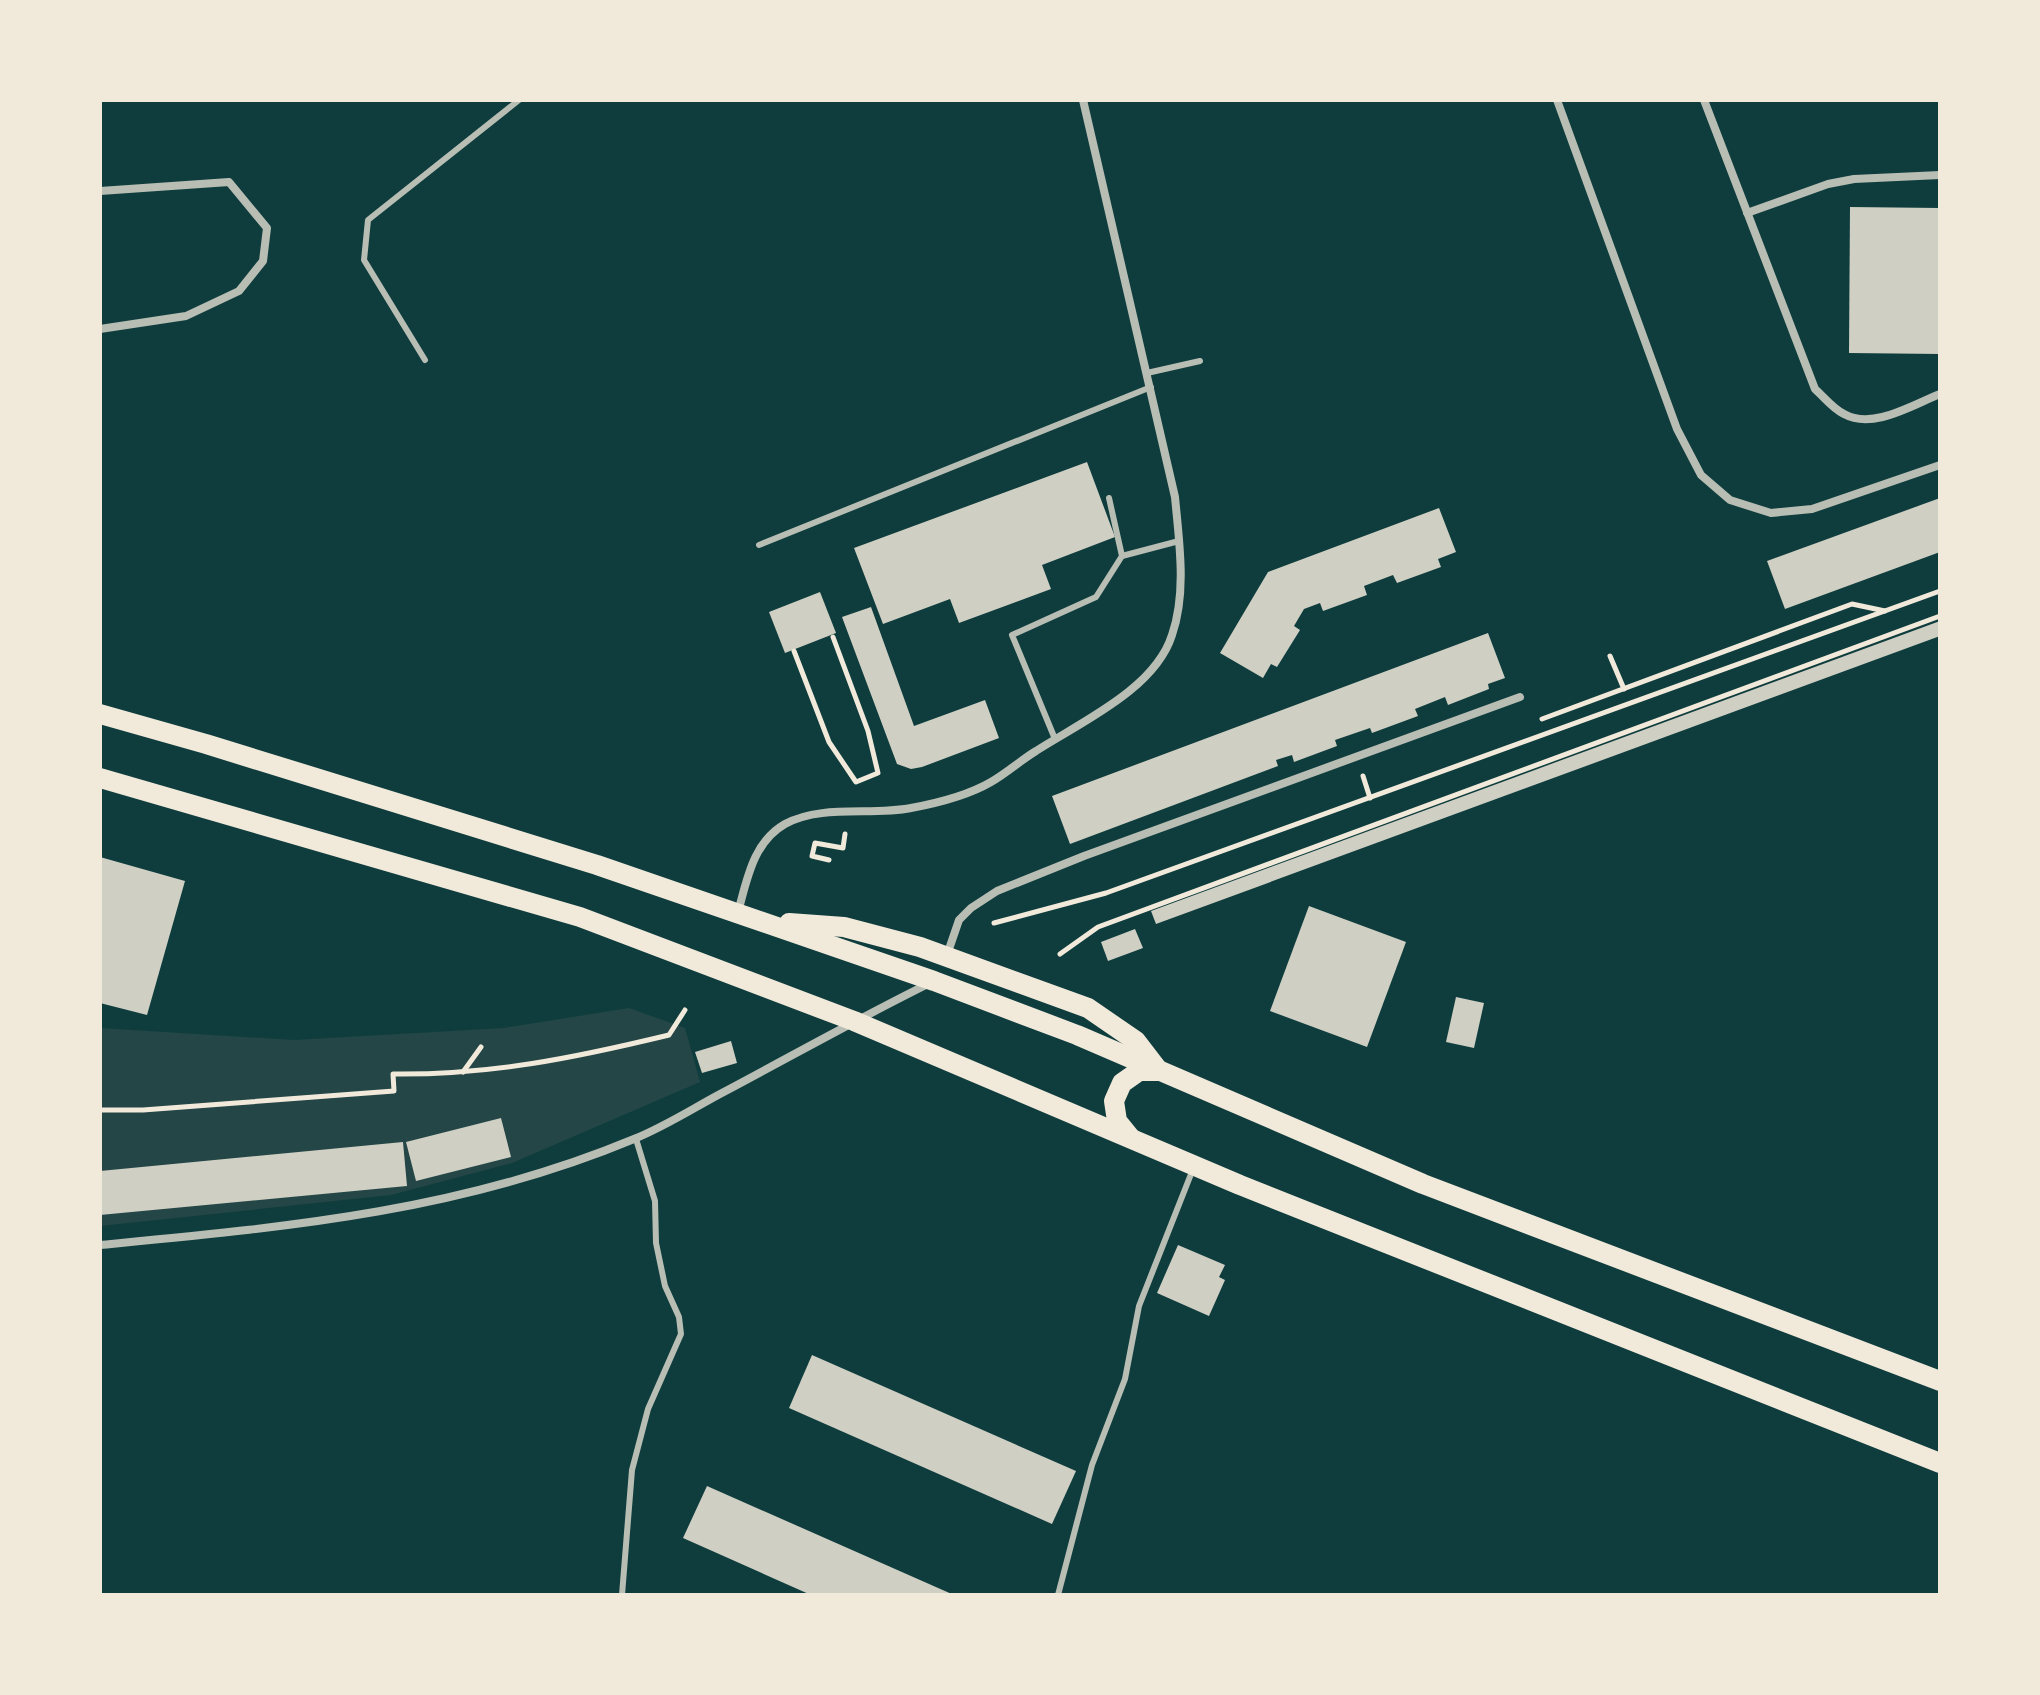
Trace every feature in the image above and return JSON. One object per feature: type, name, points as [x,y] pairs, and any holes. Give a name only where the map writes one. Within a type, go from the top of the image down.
[{"type":"main road","points":[[100,714],[597,865],[934,981],[1077,1035],[1423,1184],[1940,1381]]},
{"type":"main road","points":[[100,778],[580,917],[854,1021],[1194,1166],[1940,1463]]},
{"type":"main road","points":[[761,921],[844,927],[946,956],[1088,1008],[1136,1041],[1158,1071]]},
{"type":"main road","points":[[1130,1137],[1117,1121],[1114,1101],[1122,1083],[1139,1071],[1158,1071]]},
{"type":"street","points":[[737,913],[761,844],[783,825],[801,818],[831,813],[881,812],[947,800],[990,783],[1136,688],[1163,655],[1172,635],[1179,601],[1175,497],[1083,100]]},
{"type":"street","points":[[1557,100],[1677,429],[1701,475],[1730,500],[1771,513],[1812,509],[1940,465]]},
{"type":"street","points":[[1704,100],[1815,389],[1842,414],[1859,420],[1877,419],[1940,394]]},
{"type":"street","points":[[1747,213],[1828,184],[1854,179],[1940,175]]},
{"type":"street","points":[[100,191],[229,182],[267,228],[263,261],[239,291],[186,316],[100,329]]},
{"type":"street","points":[[946,956],[959,920],[997,891],[1084,856],[1520,697]]},
{"type":"street","points":[[100,1245],[280,1227],[382,1213],[488,1190],[636,1139],[934,981]]},
{"type":"lane","points":[[425,360],[364,260],[368,220],[519,100]]},
{"type":"lane","points":[[1147,373],[1200,361]]},
{"type":"lane","points":[[759,545],[1151,387]]},
{"type":"lane","points":[[1109,498],[1122,556]]},
{"type":"lane","points":[[1055,739],[1012,635],[1096,597],[1122,556],[1179,541]]},
{"type":"lane","points":[[622,1595],[632,1470],[648,1409],[681,1334],[679,1317],[665,1286],[656,1243],[655,1201],[636,1139]]},
{"type":"lane","points":[[1058,1595],[1092,1465],[1125,1379],[1139,1306],[1194,1166]]},
{"type":"path","points":[[986,925],[1106,893],[1940,591]]},
{"type":"path","points":[[1542,719],[1852,604],[1886,611]]},
{"type":"path","points":[[1060,954],[1098,927],[1940,616]]},
{"type":"path","points":[[794,651],[829,742],[856,782],[878,773],[868,731],[833,637]]},
{"type":"path","points":[[1610,656],[1624,689]]},
{"type":"path","points":[[1366,786],[1370,798]]},
{"type":"path","points":[[829,860],[812,856],[815,843],[830,847]]},
{"type":"path","points":[[100,1110],[143,1110],[394,1091],[393,1074],[462,1073],[538,1064],[669,1035],[685,1010]]},
{"type":"path","points":[[462,1073],[481,1047]]},
{"type":"shaded area","points":[[629,1008],[685,1028],[700,1082],[512,1163],[391,1195],[100,1226],[100,1028],[294,1040],[504,1028]]},
{"type":"building","points":[[1850,207],[1940,208],[1940,354],[1849,353]]},
{"type":"building","points":[[1087,462],[1115,537],[1042,565],[1051,589],[959,623],[950,599],[883,624],[854,548]]},
{"type":"building","points":[[1940,498],[1940,552],[1785,609],[1767,561]]},
{"type":"building","points":[[1439,508],[1456,552],[1438,559],[1441,567],[1397,583],[1393,575],[1364,586],[1367,595],[1323,611],[1320,603],[1304,609],[1294,626],[1300,630],[1277,667],[1271,664],[1263,678],[1220,653],[1268,572]]},
{"type":"building","points":[[820,592],[836,633],[785,653],[769,612]]},
{"type":"building","points":[[871,607],[914,726],[985,700],[999,738],[922,767],[911,769],[897,764],[842,617]]},
{"type":"building","points":[[1940,621],[1940,636],[1156,924],[1151,911]]},
{"type":"building","points":[[1488,633],[1505,678],[1488,684],[1489,689],[1448,705],[1445,697],[1415,709],[1418,716],[1372,733],[1370,728],[1335,740],[1337,746],[1294,762],[1292,755],[1276,760],[1278,766],[1070,844],[1052,796]]},
{"type":"building","points":[[100,857],[185,881],[147,1015],[100,1003]]},
{"type":"building","points":[[1309,906],[1406,942],[1367,1047],[1270,1011]]},
{"type":"building","points":[[1135,929],[1143,948],[1108,961],[1101,942]]},
{"type":"building","points":[[1456,997],[1484,1003],[1474,1048],[1446,1042]]},
{"type":"building","points":[[731,1041],[737,1063],[702,1073],[695,1052]]},
{"type":"building","points":[[501,1118],[511,1157],[416,1181],[406,1142]]},
{"type":"building","points":[[403,1142],[407,1186],[100,1215],[100,1171]]},
{"type":"building","points":[[1178,1245],[1225,1265],[1219,1277],[1225,1280],[1209,1316],[1157,1293]]},
{"type":"building","points":[[812,1355],[1076,1471],[1052,1524],[789,1408]]},
{"type":"building","points":[[707,1486],[954,1595],[811,1595],[683,1538]]}]
